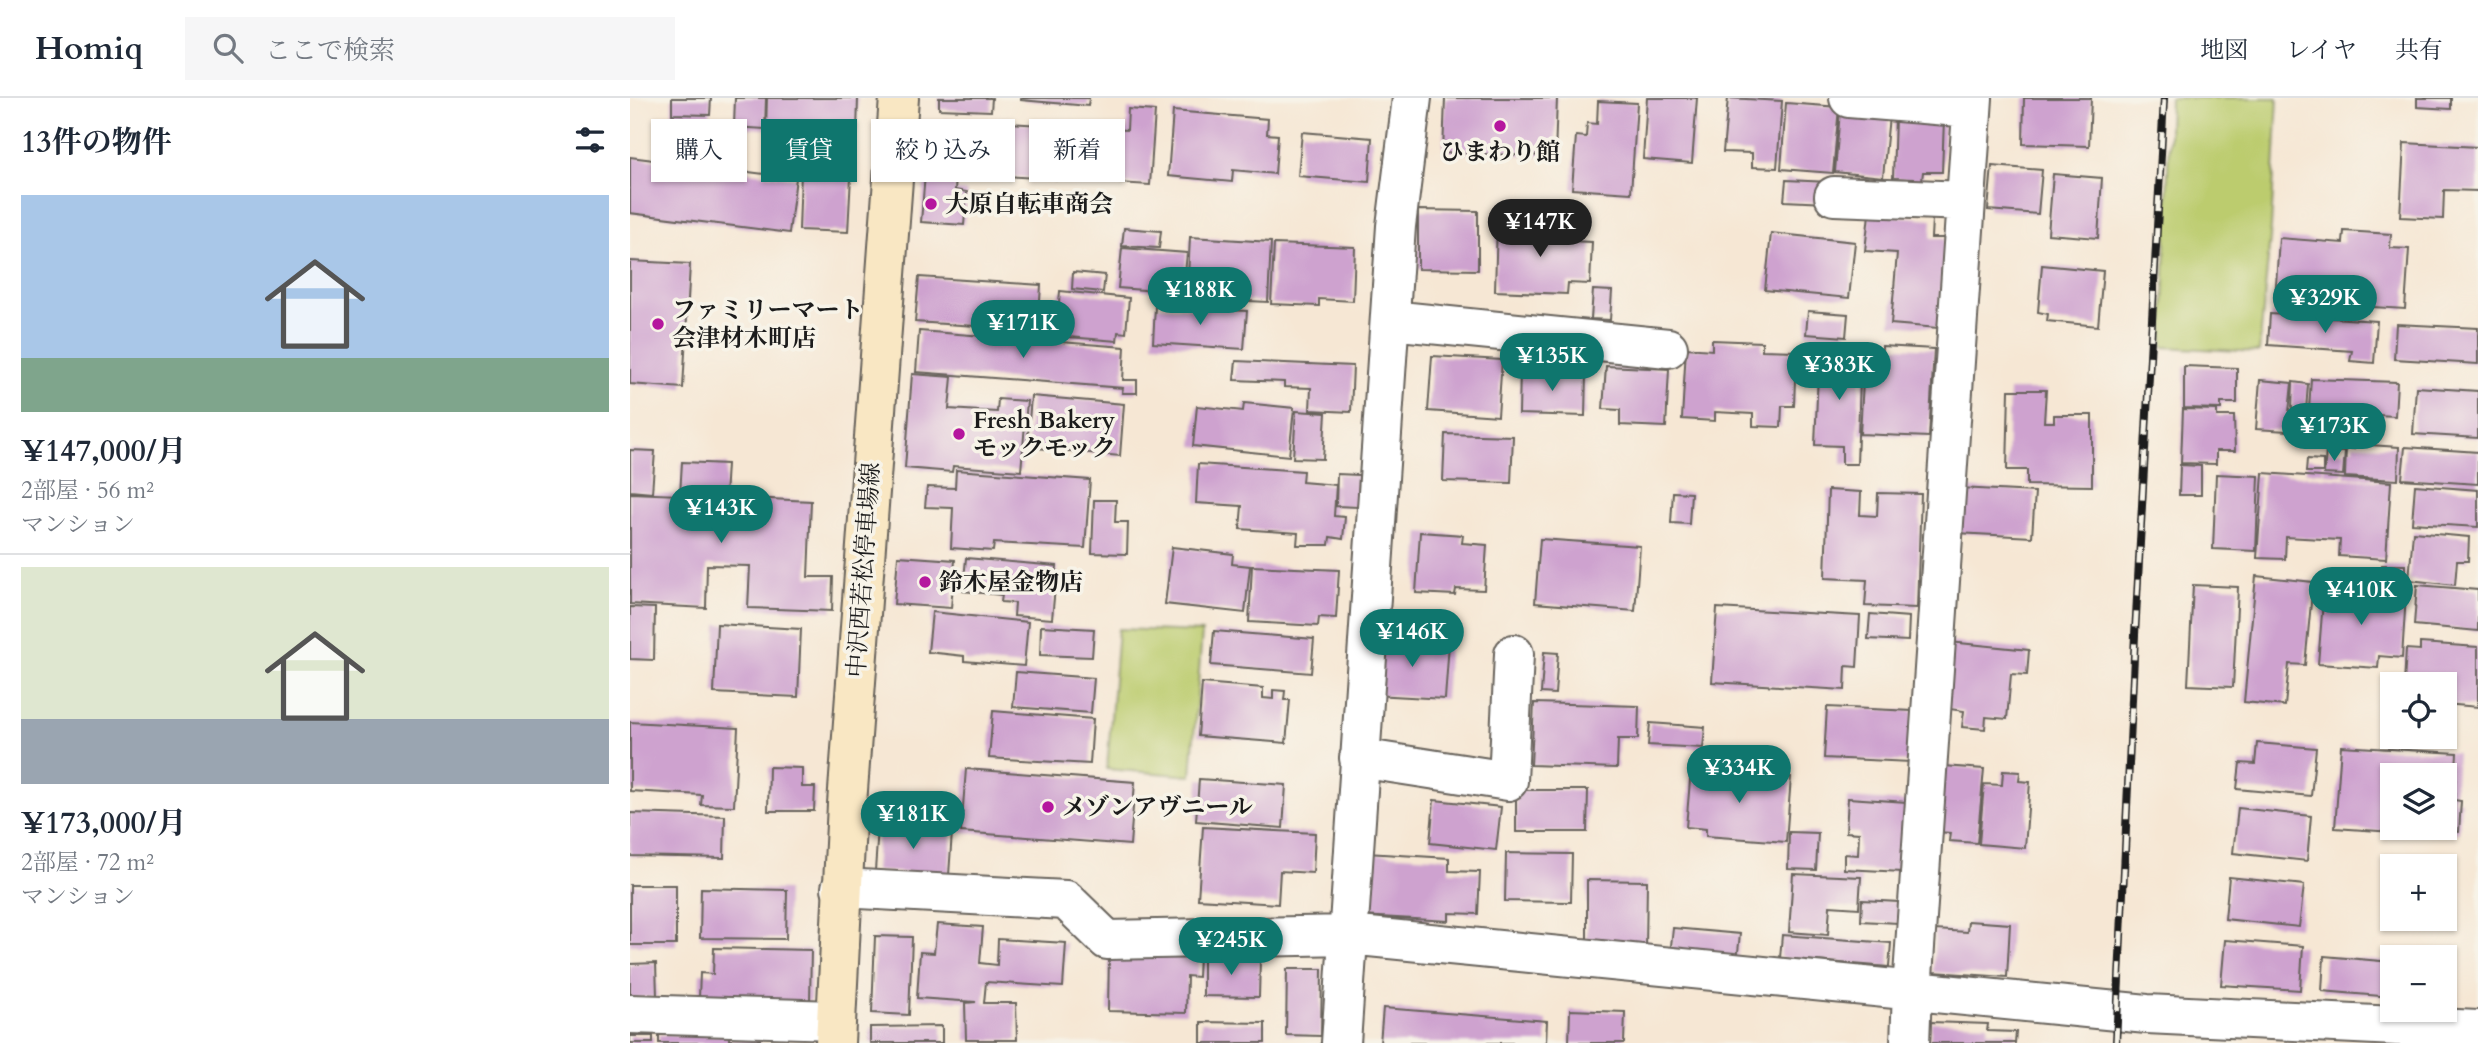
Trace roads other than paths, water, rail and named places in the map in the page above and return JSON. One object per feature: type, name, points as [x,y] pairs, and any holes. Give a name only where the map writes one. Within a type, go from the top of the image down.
[{"type":"main road","name":"中沢西若松停車場線","points":[[835,1032],[841,888],[899,98]]},
{"type":"street","points":[[1341,1043],[1396,226],[1412,98]]},
{"type":"street","points":[[1849,98],[1973,103],[1910,1043]]},
{"type":"street","points":[[1834,195],[1966,201]]},
{"type":"street","points":[[1390,320],[1668,348]]},
{"type":"street","points":[[1359,758],[1508,781],[1514,654]]},
{"type":"street","points":[[841,888],[1066,900],[1107,940],[1349,935],[2147,1014],[2478,1030]]},
{"type":"street","points":[[630,1014],[835,1032]]},
{"type":"railway","points":[[2116,1043],[2164,98]]},
{"type":"place","name":"ひまわり館","points":[[1500,126]]},
{"type":"place","name":"大原自転車商会","points":[[931,204]]},
{"type":"place","name":"ファミリーマート 会津材木町店","points":[[658,324]]},
{"type":"place","name":"Fresh Bakery モックモック","points":[[959,434]]},
{"type":"place","name":"鈴木屋金物店","points":[[925,582]]},
{"type":"place","name":"メゾンアヴニール","points":[[1048,807]]}]
